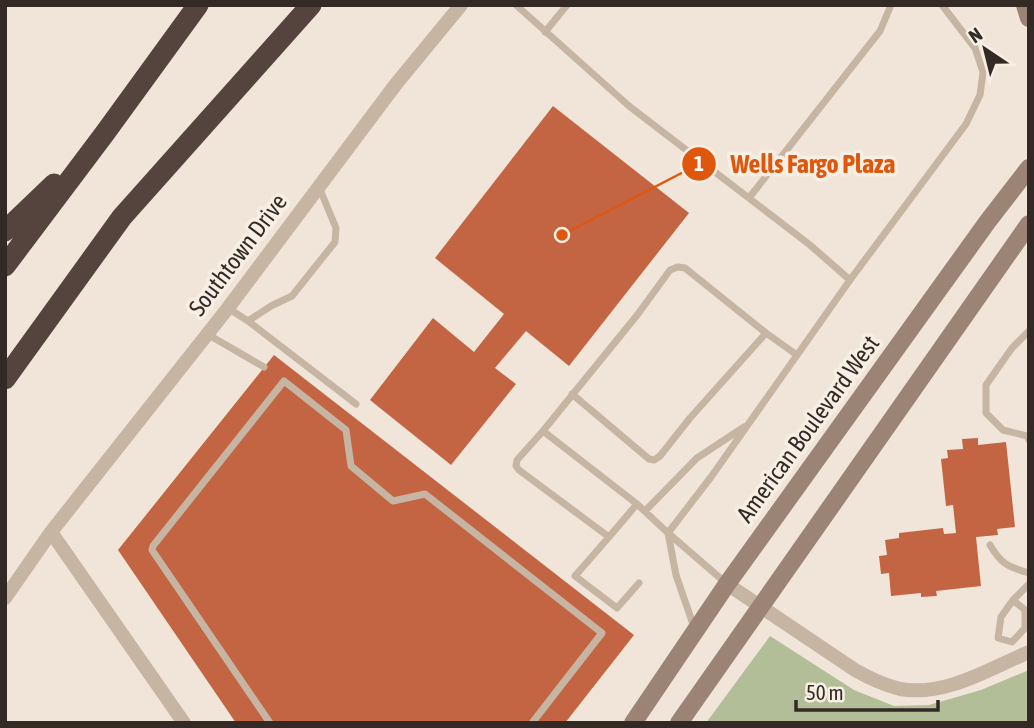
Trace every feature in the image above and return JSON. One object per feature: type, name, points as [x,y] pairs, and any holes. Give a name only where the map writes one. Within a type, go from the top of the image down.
[{"type":"highway","points":[[5,266],[198,5]]},
{"type":"highway","points":[[5,379],[122,217],[311,5]]},
{"type":"highway","points":[[5,231],[105,133]]},
{"type":"main road","points":[[1025,5],[1029,18]]},
{"type":"main road","points":[[1026,172],[1029,149]]},
{"type":"main road","name":"American Boulevard West","points":[[633,723],[727,584],[1026,172]]},
{"type":"main road","points":[[678,723],[1029,224]]},
{"type":"street","name":"Southtown Drive","points":[[5,598],[51,532],[228,308],[396,84],[461,5]]},
{"type":"street","points":[[51,532],[184,723]]},
{"type":"street","points":[[727,584],[855,670],[878,682],[901,689],[927,690],[953,685],[1022,655]]},
{"type":"lane","points":[[516,5],[629,106],[810,245],[850,280]]},
{"type":"lane","points":[[545,32],[567,5]]},
{"type":"lane","points":[[749,198],[880,31],[891,5]]},
{"type":"lane","points":[[695,631],[676,575],[668,533],[966,124],[980,95],[983,72],[975,48],[942,5]]},
{"type":"lane","points":[[248,321],[292,296],[335,242],[337,228],[319,187]]},
{"type":"lane","points":[[609,537],[519,470],[516,466],[517,460],[638,314],[670,270],[685,268],[797,355]]},
{"type":"lane","points":[[228,308],[355,404]]},
{"type":"lane","points":[[1029,331],[1025,332],[1012,348],[986,385],[986,413],[1003,430],[1027,436],[1029,440]]},
{"type":"lane","points":[[572,394],[649,459],[654,460],[766,333]]},
{"type":"lane","points":[[207,334],[264,367]]},
{"type":"lane","points":[[270,723],[152,550],[285,381],[346,430],[351,466],[393,501],[425,494],[602,633],[532,723]]},
{"type":"lane","points":[[645,511],[697,458],[748,425]]},
{"type":"lane","points":[[543,431],[637,504],[727,584]]},
{"type":"lane","points":[[637,504],[575,576],[617,608],[639,583]]},
{"type":"lane","points":[[990,545],[998,560],[1029,573]]},
{"type":"lane","points":[[1022,655],[1012,642],[998,638],[1001,617],[1029,584]]},
{"type":"lane","points":[[1012,642],[1025,628],[1025,610],[1013,600]]},
{"type":"green space","points":[[770,636],[854,690],[894,706],[929,705],[981,690],[1029,670],[1029,723],[706,723]]},
{"type":"building","points":[[553,106],[689,213],[569,366],[526,331],[495,368],[516,384],[451,465],[370,400],[433,318],[474,352],[504,314],[435,258]]},
{"type":"building","points":[[274,355],[634,635],[565,723],[236,723],[118,550]]},
{"type":"building","points":[[978,438],[978,445],[1006,442],[1015,527],[997,529],[998,535],[976,537],[981,586],[936,591],[937,596],[921,597],[921,593],[891,596],[889,573],[881,574],[879,556],[887,555],[885,540],[899,538],[899,533],[943,528],[944,534],[956,533],[953,505],[946,506],[941,459],[948,458],[947,450],[963,449],[962,439]]},
{"type":"place","name":"Wells Fargo Plaza","points":[[562,235]]}]
